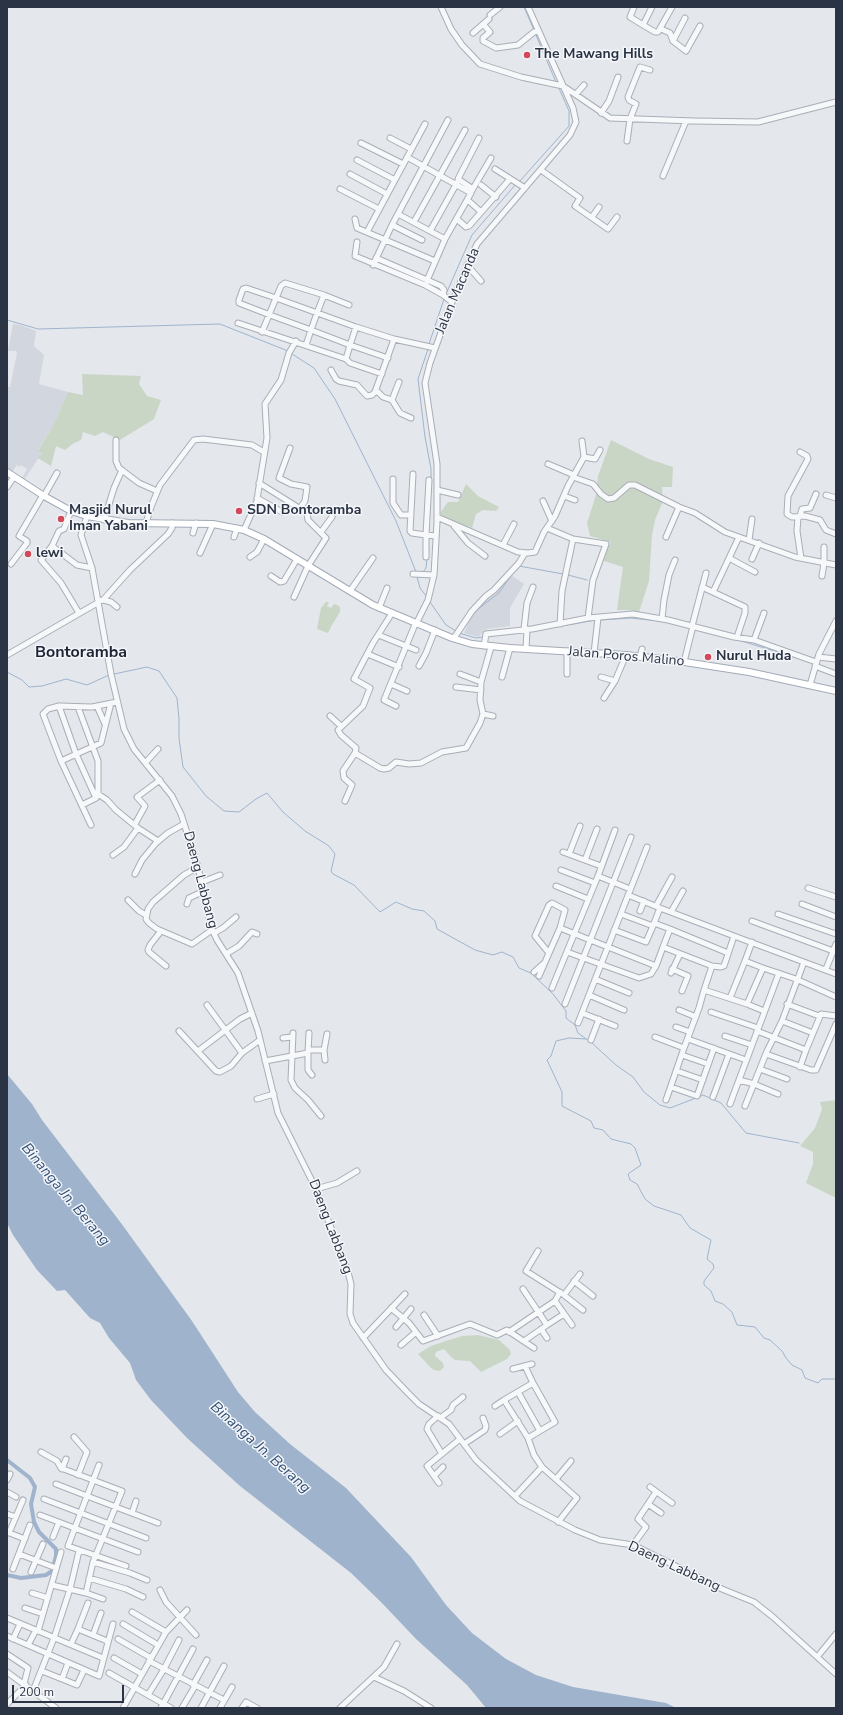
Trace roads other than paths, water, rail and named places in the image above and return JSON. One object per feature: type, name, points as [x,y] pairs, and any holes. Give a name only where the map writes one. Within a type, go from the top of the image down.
[{"type":"main road","name":"Jalan Poros Malino","points":[[7,472],[43,495],[72,511],[87,516],[128,523],[213,524],[244,530],[297,559],[379,608],[435,630],[485,640],[491,647],[626,655],[684,662],[749,672],[836,692]]},
{"type":"street","points":[[441,7],[451,29],[462,45],[480,64],[521,78],[561,86],[576,94],[610,118],[758,122],[836,102]]},
{"type":"street","points":[[473,33],[500,7]]},
{"type":"street","name":"Jalan Macanda","points":[[396,706],[384,700],[417,622],[428,600],[434,575],[437,490],[435,450],[425,383],[431,347],[448,299],[477,244],[523,186],[541,170],[573,132],[576,122],[573,108],[561,86],[536,31],[528,7]]},
{"type":"street","points":[[634,7],[630,17],[655,32],[658,32],[661,29],[674,7]]},
{"type":"street","points":[[643,25],[652,7]]},
{"type":"street","points":[[673,42],[686,18]]},
{"type":"street","points":[[481,26],[490,32],[483,38],[483,41],[496,48],[518,45],[536,31]]},
{"type":"street","points":[[661,29],[670,33],[673,42],[686,51],[700,26]]},
{"type":"street","points":[[627,141],[630,119],[636,104],[629,100],[628,97],[639,68],[642,67],[650,70]]},
{"type":"street","points":[[601,113],[609,101],[618,77]]},
{"type":"street","points":[[576,94],[584,85]]},
{"type":"street","points":[[373,264],[384,239],[448,120]]},
{"type":"street","points":[[663,176],[686,121]]},
{"type":"street","points":[[367,232],[425,124]]},
{"type":"street","points":[[414,222],[465,130]]},
{"type":"street","points":[[390,138],[411,149]]},
{"type":"street","points":[[430,231],[479,138]]},
{"type":"street","points":[[361,143],[403,164]]},
{"type":"street","points":[[407,157],[472,191]]},
{"type":"street","points":[[426,283],[445,239],[491,158]]},
{"type":"street","points":[[357,160],[395,180]]},
{"type":"street","points":[[495,169],[523,186]]},
{"type":"street","points":[[541,170],[580,198]]},
{"type":"street","points":[[350,174],[387,194]]},
{"type":"street","points":[[458,220],[466,227],[469,226],[496,197],[510,179]]},
{"type":"street","points":[[481,185],[496,197]]},
{"type":"street","points":[[340,189],[379,209]]},
{"type":"street","points":[[584,192],[575,206],[608,229],[617,217]]},
{"type":"street","points":[[470,202],[481,212]]},
{"type":"street","points":[[592,217],[600,207]]},
{"type":"street","points":[[398,214],[445,239]]},
{"type":"street","points":[[355,220],[357,228],[435,261]]},
{"type":"street","points":[[392,225],[422,240]]},
{"type":"street","points":[[357,242],[355,256],[373,264],[443,288],[448,299]]},
{"type":"street","points":[[376,258],[426,283]]},
{"type":"street","points":[[467,265],[481,280]]},
{"type":"street","points":[[262,332],[270,315],[280,286],[285,283],[349,304]]},
{"type":"street","points":[[388,358],[239,304],[238,301],[242,290],[246,288],[356,327],[394,339],[431,347]]},
{"type":"street","points":[[306,345],[324,295]]},
{"type":"street","points":[[238,323],[262,332],[296,341],[382,374]]},
{"type":"street","points":[[346,359],[356,327]]},
{"type":"street","points":[[331,370],[336,379],[339,381],[357,385],[367,396],[371,396],[375,392],[394,339]]},
{"type":"street","points":[[244,530],[257,498],[267,438],[265,404],[281,380],[296,341]]},
{"type":"street","points":[[392,400],[399,382]]},
{"type":"street","points":[[375,392],[378,392],[382,396],[392,400],[400,413],[411,418]]},
{"type":"street","points":[[146,523],[157,491],[194,440],[199,438],[252,445],[262,451]]},
{"type":"street","points":[[116,440],[117,464],[122,470],[139,483],[157,491]]},
{"type":"street","points":[[436,518],[503,546],[524,553],[535,552],[547,528],[559,509],[584,457],[582,441]]},
{"type":"street","points":[[290,448],[279,478],[291,484],[307,487],[305,501],[300,508]]},
{"type":"street","points":[[584,457],[595,459],[600,450]]},
{"type":"street","points":[[800,452],[807,456],[808,459],[790,492],[787,502],[787,514],[820,520],[826,530],[836,534]]},
{"type":"street","points":[[548,464],[593,484],[601,494],[608,499],[614,498],[632,484],[679,507],[695,513],[718,528],[739,537],[801,558],[836,565]]},
{"type":"street","points":[[104,520],[114,488],[122,470]]},
{"type":"street","points":[[11,564],[27,543],[19,536],[57,473]]},
{"type":"street","points":[[413,474],[411,532],[436,536]]},
{"type":"street","points":[[7,487],[14,477]]},
{"type":"street","points":[[393,479],[393,502],[401,515],[411,515]]},
{"type":"street","points":[[426,557],[429,480]]},
{"type":"street","points":[[259,483],[307,512],[308,520],[326,538],[308,566],[294,597]]},
{"type":"street","points":[[437,490],[458,496]]},
{"type":"street","points":[[801,558],[797,531],[799,516],[802,509],[810,508],[816,494]]},
{"type":"street","points":[[826,495],[836,498]]},
{"type":"street","points":[[564,496],[575,500]]},
{"type":"street","points":[[257,498],[282,512]]},
{"type":"street","points":[[543,501],[552,521]]},
{"type":"street","points":[[666,537],[679,507]]},
{"type":"street","points":[[72,511],[64,529],[60,531],[52,546],[41,560],[60,583],[79,613]]},
{"type":"street","name":"Daeng Labbang","points":[[87,516],[81,536],[89,568],[100,601],[111,674],[117,702],[128,738],[134,749],[172,796],[184,824],[202,882],[208,917],[213,932],[238,973],[252,1012],[281,1120],[316,1189],[350,1278],[351,1320],[386,1370],[406,1392],[419,1404],[453,1428],[480,1465],[531,1508],[558,1522],[600,1540],[633,1545],[722,1589],[754,1602],[818,1656],[836,1674]]},
{"type":"street","points":[[321,532],[332,517]]},
{"type":"street","points":[[749,540],[752,519]]},
{"type":"street","points":[[7,655],[100,601],[168,534],[172,528],[172,523]]},
{"type":"street","points":[[192,533],[196,523]]},
{"type":"street","points":[[200,553],[213,524]]},
{"type":"street","points":[[503,546],[514,524]]},
{"type":"street","points":[[454,526],[468,543],[485,556]]},
{"type":"street","points":[[234,537],[237,528]]},
{"type":"street","points":[[547,528],[573,540],[606,544],[593,580],[588,618]]},
{"type":"street","points":[[714,592],[739,537]]},
{"type":"street","points":[[250,557],[257,552],[264,540]]},
{"type":"street","points":[[560,624],[562,591],[573,540]]},
{"type":"street","points":[[752,559],[759,543]]},
{"type":"street","points":[[52,546],[76,565],[89,568]]},
{"type":"street","points":[[822,576],[824,547]]},
{"type":"street","points":[[457,634],[472,611],[519,563],[524,553]]},
{"type":"street","points":[[350,591],[373,558]]},
{"type":"street","points":[[729,558],[755,572]]},
{"type":"street","points":[[271,576],[280,582],[284,581],[297,559]]},
{"type":"street","points":[[662,619],[669,574],[675,560]]},
{"type":"street","points":[[684,662],[706,573]]},
{"type":"street","points":[[414,574],[434,575]]},
{"type":"street","points":[[526,649],[527,603],[533,587]]},
{"type":"street","points":[[702,587],[745,607],[745,613],[737,637]]},
{"type":"street","points":[[379,608],[387,588]]},
{"type":"street","points":[[100,601],[111,602],[117,607]]},
{"type":"street","points":[[345,801],[352,785],[344,778],[342,771],[355,753],[356,748],[338,732],[341,726],[363,706],[370,688],[354,679],[373,643],[392,613]]},
{"type":"street","points":[[754,640],[764,613]]},
{"type":"street","points":[[485,640],[486,634],[560,624],[588,618],[598,621],[633,614],[662,619],[754,640],[816,663],[836,674]]},
{"type":"street","points":[[594,653],[598,621]]},
{"type":"street","points":[[810,685],[816,663],[836,621]]},
{"type":"street","points":[[419,666],[435,630]]},
{"type":"street","points":[[381,636],[416,650]]},
{"type":"street","points":[[355,753],[384,769],[389,768],[396,762],[414,764],[421,763],[442,752],[466,748],[480,723],[483,714],[480,700],[481,690],[491,647]]},
{"type":"street","points":[[502,677],[510,648]]},
{"type":"street","points":[[640,657],[642,649]]},
{"type":"street","points":[[567,651],[567,674]]},
{"type":"street","points":[[370,655],[399,667]]},
{"type":"street","points":[[604,698],[615,681],[626,655]]},
{"type":"street","points":[[816,663],[836,660]]},
{"type":"street","points":[[460,674],[482,682]]},
{"type":"street","points":[[601,677],[615,681]]},
{"type":"street","points":[[391,684],[407,690]]},
{"type":"street","points":[[456,687],[481,690]]},
{"type":"street","points":[[91,825],[61,761],[42,714],[48,709],[59,706],[97,706],[117,702]]},
{"type":"street","points":[[61,761],[103,741],[105,724],[111,703]]},
{"type":"street","points":[[59,706],[76,754],[97,796],[107,800],[116,810],[158,841]]},
{"type":"street","points":[[97,706],[105,724]]},
{"type":"street","points":[[78,707],[94,746],[98,761],[97,796]]},
{"type":"street","points":[[483,714],[493,716]]},
{"type":"street","points":[[330,716],[341,726]]},
{"type":"street","points":[[146,762],[158,749]]},
{"type":"street","points":[[113,855],[124,847],[137,826],[145,806],[145,804],[138,799],[138,796],[160,780]]},
{"type":"street","points":[[82,805],[97,796]]},
{"type":"street","points":[[135,874],[142,860],[158,841],[168,833],[184,824]]},
{"type":"street","points":[[569,854],[580,826]]},
{"type":"street","points":[[585,860],[597,829]]},
{"type":"street","points":[[552,988],[598,876],[615,830]]},
{"type":"street","points":[[565,1004],[631,837]]},
{"type":"street","points":[[578,1023],[647,847]]},
{"type":"street","points":[[563,852],[601,866]]},
{"type":"street","points":[[198,867],[184,876],[153,902],[146,915],[149,923],[161,931],[192,944],[213,932],[224,928],[236,917]]},
{"type":"street","points":[[561,870],[595,883]]},
{"type":"street","points":[[202,882],[220,876]]},
{"type":"street","points":[[598,876],[630,889]]},
{"type":"street","points":[[614,930],[646,942],[658,907],[672,877]]},
{"type":"street","points":[[556,886],[588,899]]},
{"type":"street","points":[[808,888],[836,897]]},
{"type":"street","points":[[187,904],[189,898],[204,891]]},
{"type":"street","points":[[671,912],[683,891]]},
{"type":"street","points":[[628,895],[836,974]]},
{"type":"street","points":[[128,900],[139,911],[146,915]]},
{"type":"street","points":[[640,911],[644,901]]},
{"type":"street","points":[[539,976],[560,928],[565,909],[551,903],[535,936],[549,953]]},
{"type":"street","points":[[802,904],[836,917]]},
{"type":"street","points":[[621,914],[670,929],[728,953]]},
{"type":"street","points":[[778,914],[836,934]]},
{"type":"street","points":[[752,921],[835,951]]},
{"type":"street","points":[[560,928],[656,966]]},
{"type":"street","points":[[567,952],[639,978],[652,974],[670,929]]},
{"type":"street","points":[[161,931],[148,950],[166,966]]},
{"type":"street","points":[[226,954],[239,946],[252,932],[257,934]]},
{"type":"street","points":[[663,947],[712,966],[723,967],[734,936]]},
{"type":"street","points":[[730,998],[752,942]]},
{"type":"street","points":[[826,969],[835,951],[836,944]]},
{"type":"street","points":[[680,954],[672,971],[688,976],[682,991]]},
{"type":"street","points":[[745,961],[796,979],[836,997]]},
{"type":"street","points":[[534,972],[546,962]]},
{"type":"street","points":[[745,1106],[766,1054],[782,1021],[796,979],[804,962]]},
{"type":"street","points":[[666,1100],[696,1017],[706,981],[712,966]]},
{"type":"street","points":[[747,1004],[763,968]]},
{"type":"street","points":[[730,1104],[779,973]]},
{"type":"street","points":[[595,979],[630,994]]},
{"type":"street","points":[[704,990],[764,1010]]},
{"type":"street","points":[[589,995],[624,1010]]},
{"type":"street","points":[[207,1004],[242,1053]]},
{"type":"street","points":[[787,1004],[820,1016]]},
{"type":"street","points":[[679,1010],[696,1017]]},
{"type":"street","points":[[198,1051],[252,1012]]},
{"type":"street","points":[[711,1012],[806,1050]]},
{"type":"street","points":[[582,1013],[614,1026]]},
{"type":"street","points":[[800,1067],[822,1013],[836,1016]]},
{"type":"street","points":[[591,1040],[599,1019]]},
{"type":"street","points":[[782,1021],[813,1033]]},
{"type":"street","points":[[766,1054],[812,1071],[817,1069],[836,1024]]},
{"type":"street","points":[[676,1027],[690,1032]]},
{"type":"street","points":[[179,1031],[218,1072],[231,1066],[242,1053],[260,1040]]},
{"type":"street","points":[[309,1033],[308,1070],[312,1075]]},
{"type":"street","points":[[325,1060],[324,1050],[327,1034]]},
{"type":"street","points":[[284,1038],[292,1035],[292,1084],[321,1116]]},
{"type":"street","points":[[725,1036],[752,1045]]},
{"type":"street","points":[[655,1037],[684,1048]]},
{"type":"street","points":[[688,1039],[746,1060]]},
{"type":"street","points":[[671,1087],[697,1096],[714,1048]]},
{"type":"street","points":[[265,1061],[308,1051],[324,1050]]},
{"type":"street","points":[[714,1097],[729,1054]]},
{"type":"street","points":[[682,1055],[708,1064]]},
{"type":"street","points":[[760,1069],[787,1079]]},
{"type":"street","points":[[676,1071],[703,1080]]},
{"type":"street","points":[[739,1080],[754,1084],[778,1094]]},
{"type":"street","points":[[257,1099],[274,1094]]},
{"type":"street","points":[[316,1189],[337,1183],[357,1171]]},
{"type":"street","points":[[538,1251],[526,1271],[562,1294],[583,1310]]},
{"type":"street","points":[[509,1332],[538,1311],[555,1301],[580,1274]]},
{"type":"street","points":[[574,1281],[593,1296]]},
{"type":"street","points":[[522,1289],[547,1325]]},
{"type":"street","points":[[363,1338],[405,1294]]},
{"type":"street","points":[[555,1301],[572,1324]]},
{"type":"street","points":[[390,1308],[404,1318],[423,1341],[470,1324],[497,1335],[507,1330],[534,1348]]},
{"type":"street","points":[[396,1327],[411,1309]]},
{"type":"street","points":[[524,1341],[564,1314]]},
{"type":"street","points":[[424,1315],[438,1336]]},
{"type":"street","points":[[541,1329],[548,1338]]},
{"type":"street","points":[[401,1346],[416,1332]]},
{"type":"street","points":[[513,1369],[532,1364]]},
{"type":"street","points":[[525,1366],[555,1422],[528,1438]]},
{"type":"street","points":[[495,1406],[533,1383]]},
{"type":"street","points":[[518,1392],[540,1431]]},
{"type":"street","points":[[442,1454],[426,1429],[429,1424],[451,1410],[453,1405],[463,1397]]},
{"type":"street","points":[[504,1400],[528,1438],[534,1455],[542,1467],[578,1498],[558,1522]]},
{"type":"street","points":[[464,1444],[485,1430],[486,1426],[483,1418]]},
{"type":"street","points":[[500,1434],[518,1421]]},
{"type":"street","points":[[74,1436],[87,1452],[78,1475]]},
{"type":"street","points":[[439,1483],[427,1466],[460,1439]]},
{"type":"street","points":[[41,1452],[57,1461],[62,1469],[122,1491],[95,1559],[86,1593]]},
{"type":"street","points":[[62,1469],[66,1458]]},
{"type":"street","points":[[556,1479],[571,1461]]},
{"type":"street","points":[[99,1465],[68,1546],[78,1553],[147,1580]]},
{"type":"street","points":[[434,1476],[443,1467]]},
{"type":"street","points":[[515,1496],[542,1467]]},
{"type":"street","points":[[7,1480],[10,1474]]},
{"type":"street","points":[[56,1484],[158,1523]]},
{"type":"street","points":[[650,1487],[672,1503]]},
{"type":"street","points":[[7,1492],[16,1497]]},
{"type":"street","points":[[633,1545],[646,1527],[638,1519],[656,1492]]},
{"type":"street","points":[[44,1499],[146,1538]]},
{"type":"street","points":[[23,1500],[8,1533],[25,1539]]},
{"type":"street","points":[[132,1513],[136,1501]]},
{"type":"street","points":[[648,1504],[661,1512]]},
{"type":"street","points":[[7,1514],[16,1518]]},
{"type":"street","points":[[40,1515],[138,1552]]},
{"type":"street","points":[[53,1537],[59,1522]]},
{"type":"street","points":[[13,1569],[30,1526]]},
{"type":"street","points":[[31,1572],[43,1544]]},
{"type":"street","points":[[28,1645],[37,1631],[43,1614],[52,1585],[54,1568],[60,1552]]},
{"type":"street","points":[[33,1691],[48,1655],[70,1589],[78,1553]]},
{"type":"street","points":[[19,1554],[54,1568]]},
{"type":"street","points":[[95,1559],[126,1566]]},
{"type":"street","points":[[90,1578],[126,1589],[144,1597]]},
{"type":"street","points":[[52,1585],[86,1593],[103,1599]]},
{"type":"street","points":[[160,1590],[166,1602],[196,1635]]},
{"type":"street","points":[[32,1593],[48,1598]]},
{"type":"street","points":[[71,1644],[88,1603]]},
{"type":"street","points":[[25,1608],[43,1614]]},
{"type":"street","points":[[123,1708],[166,1632],[187,1610]]},
{"type":"street","points":[[132,1612],[166,1632]]},
{"type":"street","points":[[93,1635],[101,1613]]},
{"type":"street","points":[[7,1618],[103,1658]]},
{"type":"street","points":[[13,1639],[20,1624]]},
{"type":"street","points":[[7,1636],[99,1676],[107,1641],[113,1624]]},
{"type":"street","points":[[123,1624],[158,1645]]},
{"type":"street","points":[[78,1628],[107,1641]]},
{"type":"street","points":[[818,1656],[836,1634]]},
{"type":"street","points":[[118,1639],[164,1669],[194,1686],[224,1700]]},
{"type":"street","points":[[148,1695],[179,1640]]},
{"type":"street","points":[[340,1708],[374,1678],[384,1667],[397,1644]]},
{"type":"street","points":[[163,1706],[193,1649]]},
{"type":"street","points":[[7,1654],[28,1668],[25,1684],[7,1704]]},
{"type":"street","points":[[114,1658],[142,1674]]},
{"type":"street","points":[[182,1708],[207,1660]]},
{"type":"street","points":[[62,1679],[68,1663]]},
{"type":"street","points":[[201,1708],[224,1666]]},
{"type":"street","points":[[42,1671],[77,1685],[84,1670]]},
{"type":"street","points":[[7,1672],[56,1708]]},
{"type":"street","points":[[109,1673],[148,1695],[163,1706],[171,1708]]},
{"type":"street","points":[[374,1678],[404,1691],[431,1708]]},
{"type":"street","points":[[220,1708],[232,1687]]},
{"type":"street","points":[[242,1708],[246,1702],[257,1708]]},
{"type":"water","name":"Binanga Jn. Berang","points":[[7,1074],[32,1104],[42,1120],[121,1223],[192,1321],[238,1392],[255,1412],[290,1444],[346,1488],[411,1557],[446,1605],[472,1633],[506,1659],[536,1675],[573,1687],[666,1703],[676,1708],[486,1708],[467,1685],[416,1639],[351,1573],[240,1486],[187,1438],[151,1400],[136,1380],[130,1363],[109,1338],[100,1323],[90,1318],[65,1290],[57,1291],[37,1270],[13,1235],[7,1223]]},
{"type":"waterway","points":[[524,7],[534,30]]},
{"type":"waterway","points":[[535,33],[556,82]]},
{"type":"waterway","points":[[519,182],[569,126],[569,111],[558,86]]},
{"type":"waterway","points":[[446,294],[472,235],[516,184]]},
{"type":"waterway","points":[[429,344],[444,299]]},
{"type":"waterway","points":[[7,320],[38,329],[220,324],[288,351]]},
{"type":"waterway","points":[[428,349],[418,379],[425,437],[431,469],[431,479]]},
{"type":"waterway","points":[[292,354],[314,368],[335,399],[396,521],[416,572]]},
{"type":"waterway","points":[[423,572],[426,568],[427,558]]},
{"type":"waterway","points":[[519,566],[563,574]]},
{"type":"waterway","points":[[474,612],[499,593],[512,574]]},
{"type":"waterway","points":[[568,575],[587,580]]},
{"type":"waterway","points":[[417,577],[420,588],[427,597]]},
{"type":"waterway","points":[[430,602],[446,625],[456,631]]},
{"type":"waterway","points":[[601,620],[631,618],[659,621]]},
{"type":"waterway","points":[[538,630],[596,620]]},
{"type":"waterway","points":[[459,633],[476,638],[483,637]]},
{"type":"waterway","points":[[738,640],[798,658]]},
{"type":"waterway","points":[[114,674],[147,667],[159,671],[177,698],[179,738],[183,767],[206,796],[224,811],[239,812],[256,799],[267,793],[283,812],[305,831],[329,846],[335,854],[331,871],[333,874],[354,885],[380,912],[396,902],[412,909],[424,911],[435,921],[437,929],[475,950],[493,955],[502,952],[513,957],[519,968],[531,973],[553,994],[566,1011],[566,1018],[575,1025],[578,1033],[589,1041]]},
{"type":"waterway","points":[[7,672],[22,680],[29,687],[42,686],[66,679],[87,685],[109,675]]},
{"type":"waterway","points":[[586,1039],[569,1038],[556,1041],[551,1056],[547,1060],[562,1092],[562,1106],[591,1121],[594,1128],[603,1130],[611,1139],[631,1144],[635,1148],[641,1165],[628,1174],[630,1180],[637,1184],[645,1199],[654,1206],[681,1215],[690,1228],[711,1240],[707,1259],[713,1264],[714,1268],[704,1281],[704,1285],[711,1291],[715,1301],[723,1304],[732,1312],[737,1325],[755,1327],[764,1338],[770,1340],[782,1351],[792,1365],[802,1370],[805,1378],[818,1383],[822,1379],[836,1379]]},
{"type":"waterway","points":[[592,1043],[616,1065],[633,1077],[644,1092],[660,1105],[670,1108],[696,1098]]},
{"type":"waterway","points":[[699,1097],[703,1095],[721,1103],[746,1133],[799,1143]]},
{"type":"waterway","points":[[7,1460],[30,1478],[35,1487],[31,1504],[34,1522],[39,1532],[56,1549],[56,1556],[52,1571],[46,1575],[21,1578],[7,1575]]},
{"type":"place","name":"The Mawang Hills","points":[[527,55]]},
{"type":"place","name":"SDN Bontoramba","points":[[239,511]]},
{"type":"place","name":"Masjid Nurul Iman Yabani","points":[[61,519]]},
{"type":"place","name":"lewi","points":[[28,554]]},
{"type":"place","name":"Nurul Huda","points":[[708,657]]},
{"type":"district","name":"Bontoramba","points":[[81,653]]}]
